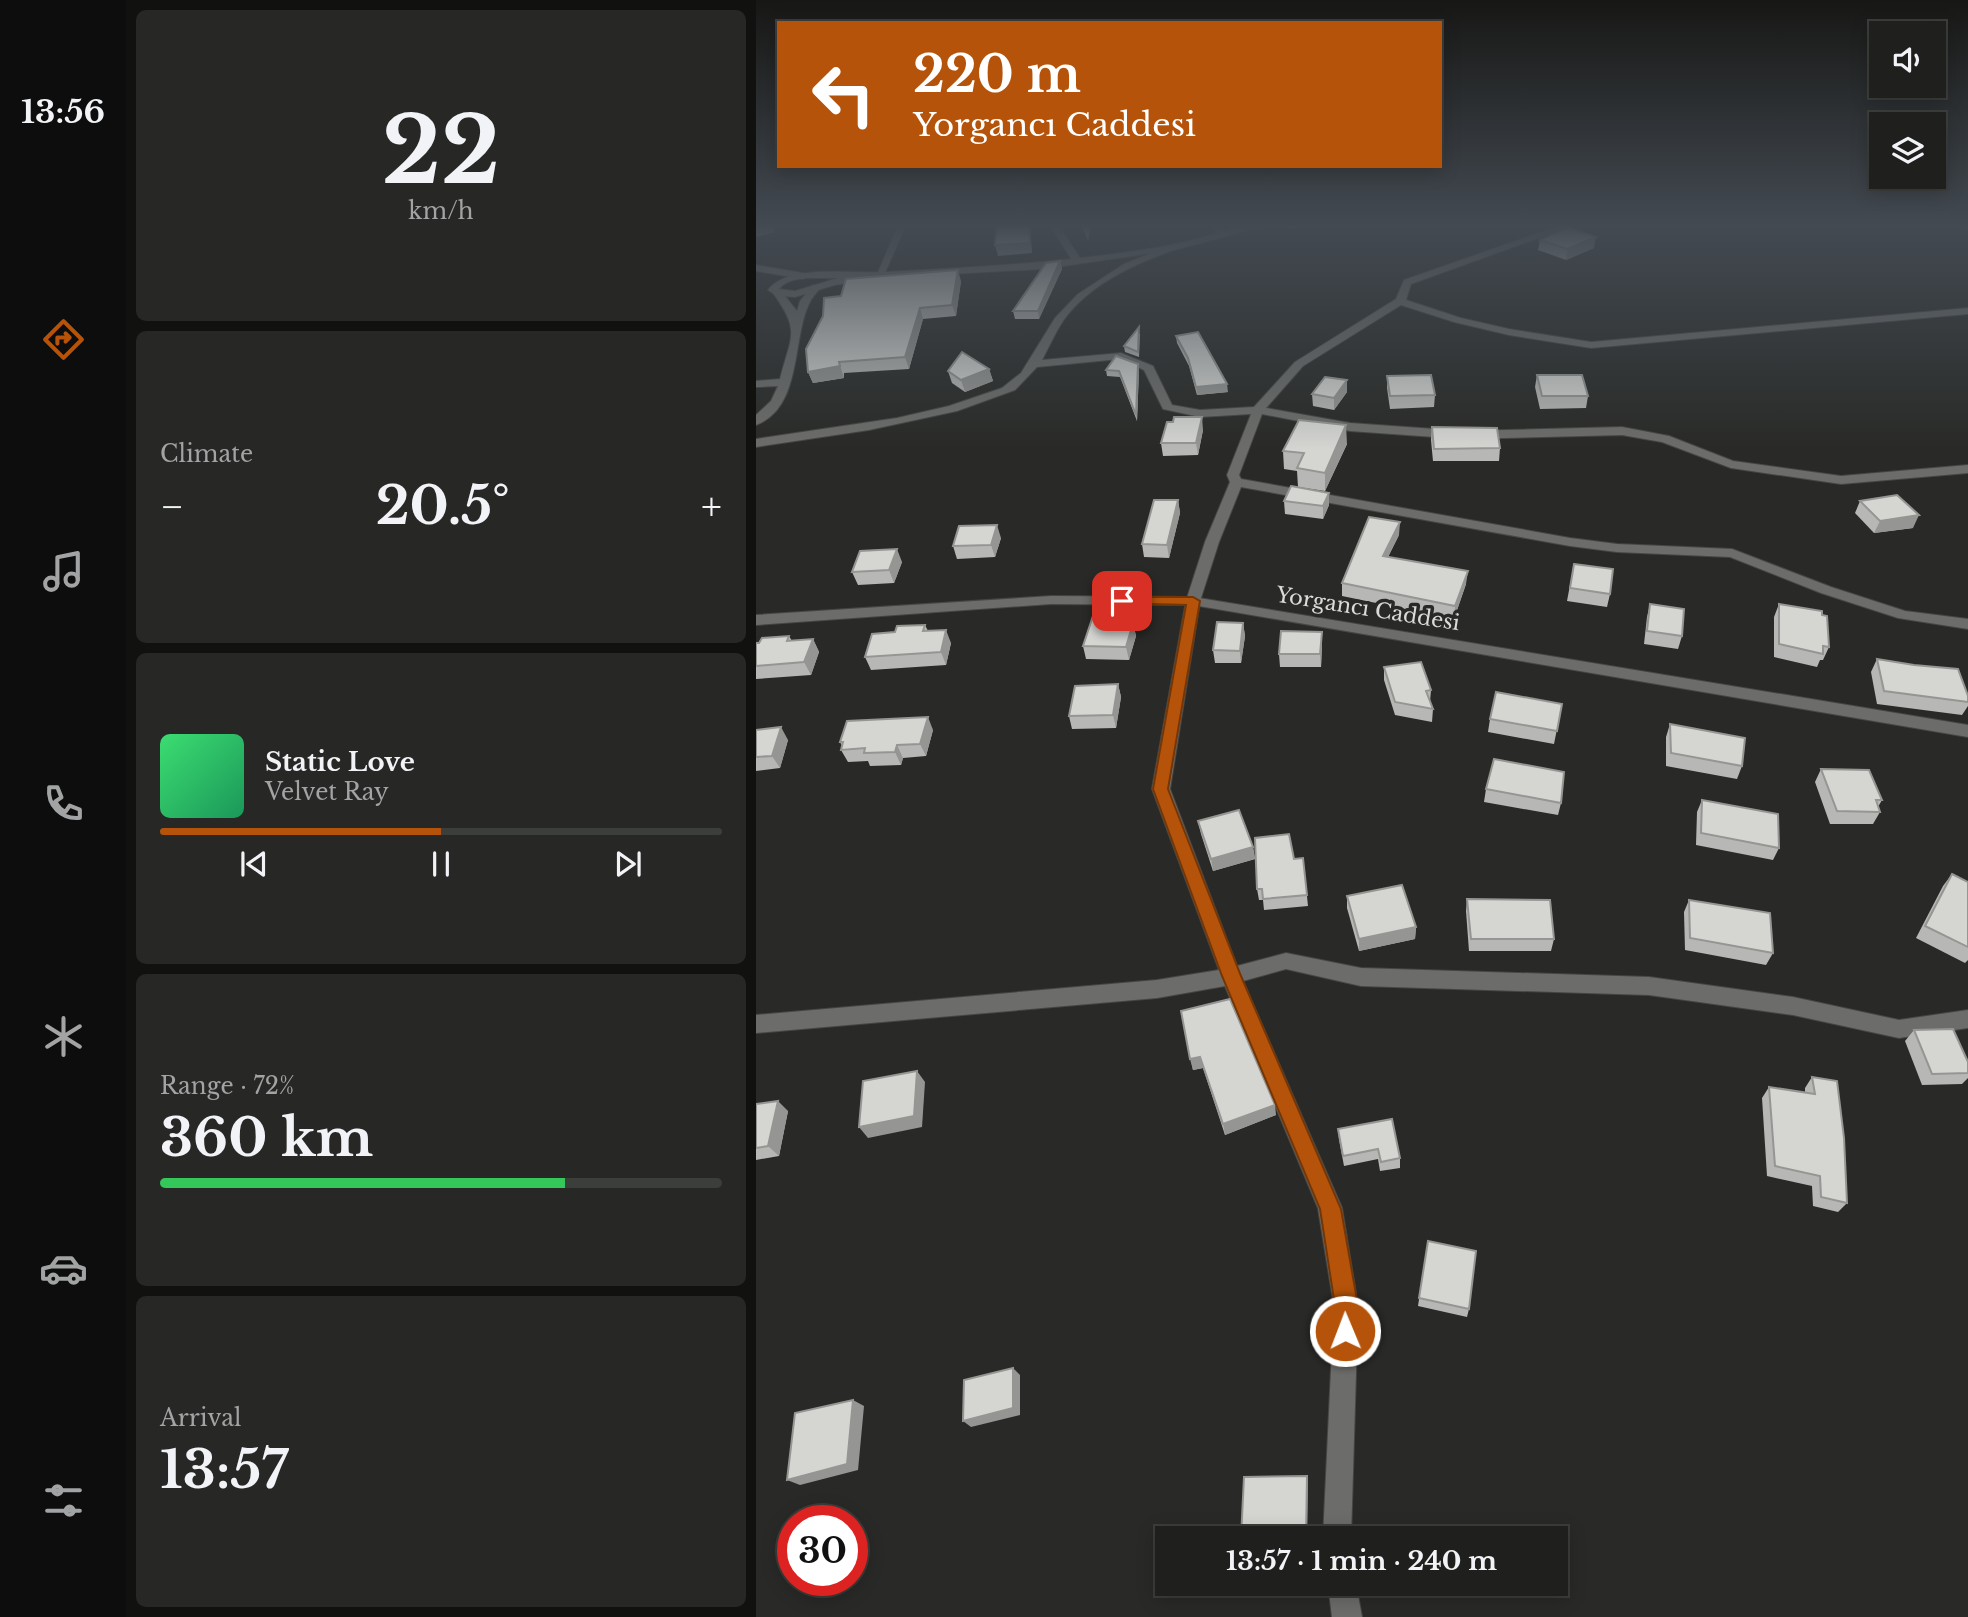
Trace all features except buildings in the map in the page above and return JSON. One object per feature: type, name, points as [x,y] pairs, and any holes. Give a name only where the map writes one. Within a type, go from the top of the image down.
[{"type":"street","points":[[782,298],[794,314],[798,328]]},
{"type":"street","points":[[756,421],[775,402],[785,382],[806,298]]},
{"type":"street","points":[[756,443],[867,427],[959,407],[999,393],[1019,382],[1071,303],[1078,298]]},
{"type":"street","points":[[1337,1526],[1346,1306],[1330,1209],[1231,976],[1161,789],[1193,601],[1212,542],[1236,482],[1233,475],[1258,410],[1299,364],[1400,301],[1458,320],[1509,332],[1591,345],[1968,311]]},
{"type":"street","points":[[1031,364],[1121,356],[1149,368],[1167,407],[1180,412],[1258,410],[1350,426],[1463,435],[1622,431],[1665,439],[1731,464],[1841,480],[1968,469]]},
{"type":"street","points":[[756,384],[785,382]]},
{"type":"street","points":[[1236,482],[1570,542],[1617,548],[1732,553],[1826,590],[1903,615],[1968,624]]},
{"type":"street","name":"Yorgancı Caddesi","points":[[756,620],[1051,600],[1193,601],[1968,731]]},
{"type":"street","points":[[756,1024],[1157,989],[1231,976],[1286,961],[1361,977],[1649,986],[1793,1006],[1899,1029],[1968,1019]]},
{"type":"street","points":[[1344,1596],[1347,1617]]},
{"type":"route","points":[[1122,601],[1193,601],[1161,789],[1231,976],[1330,1209],[1346,1306],[1345,1331]]}]
